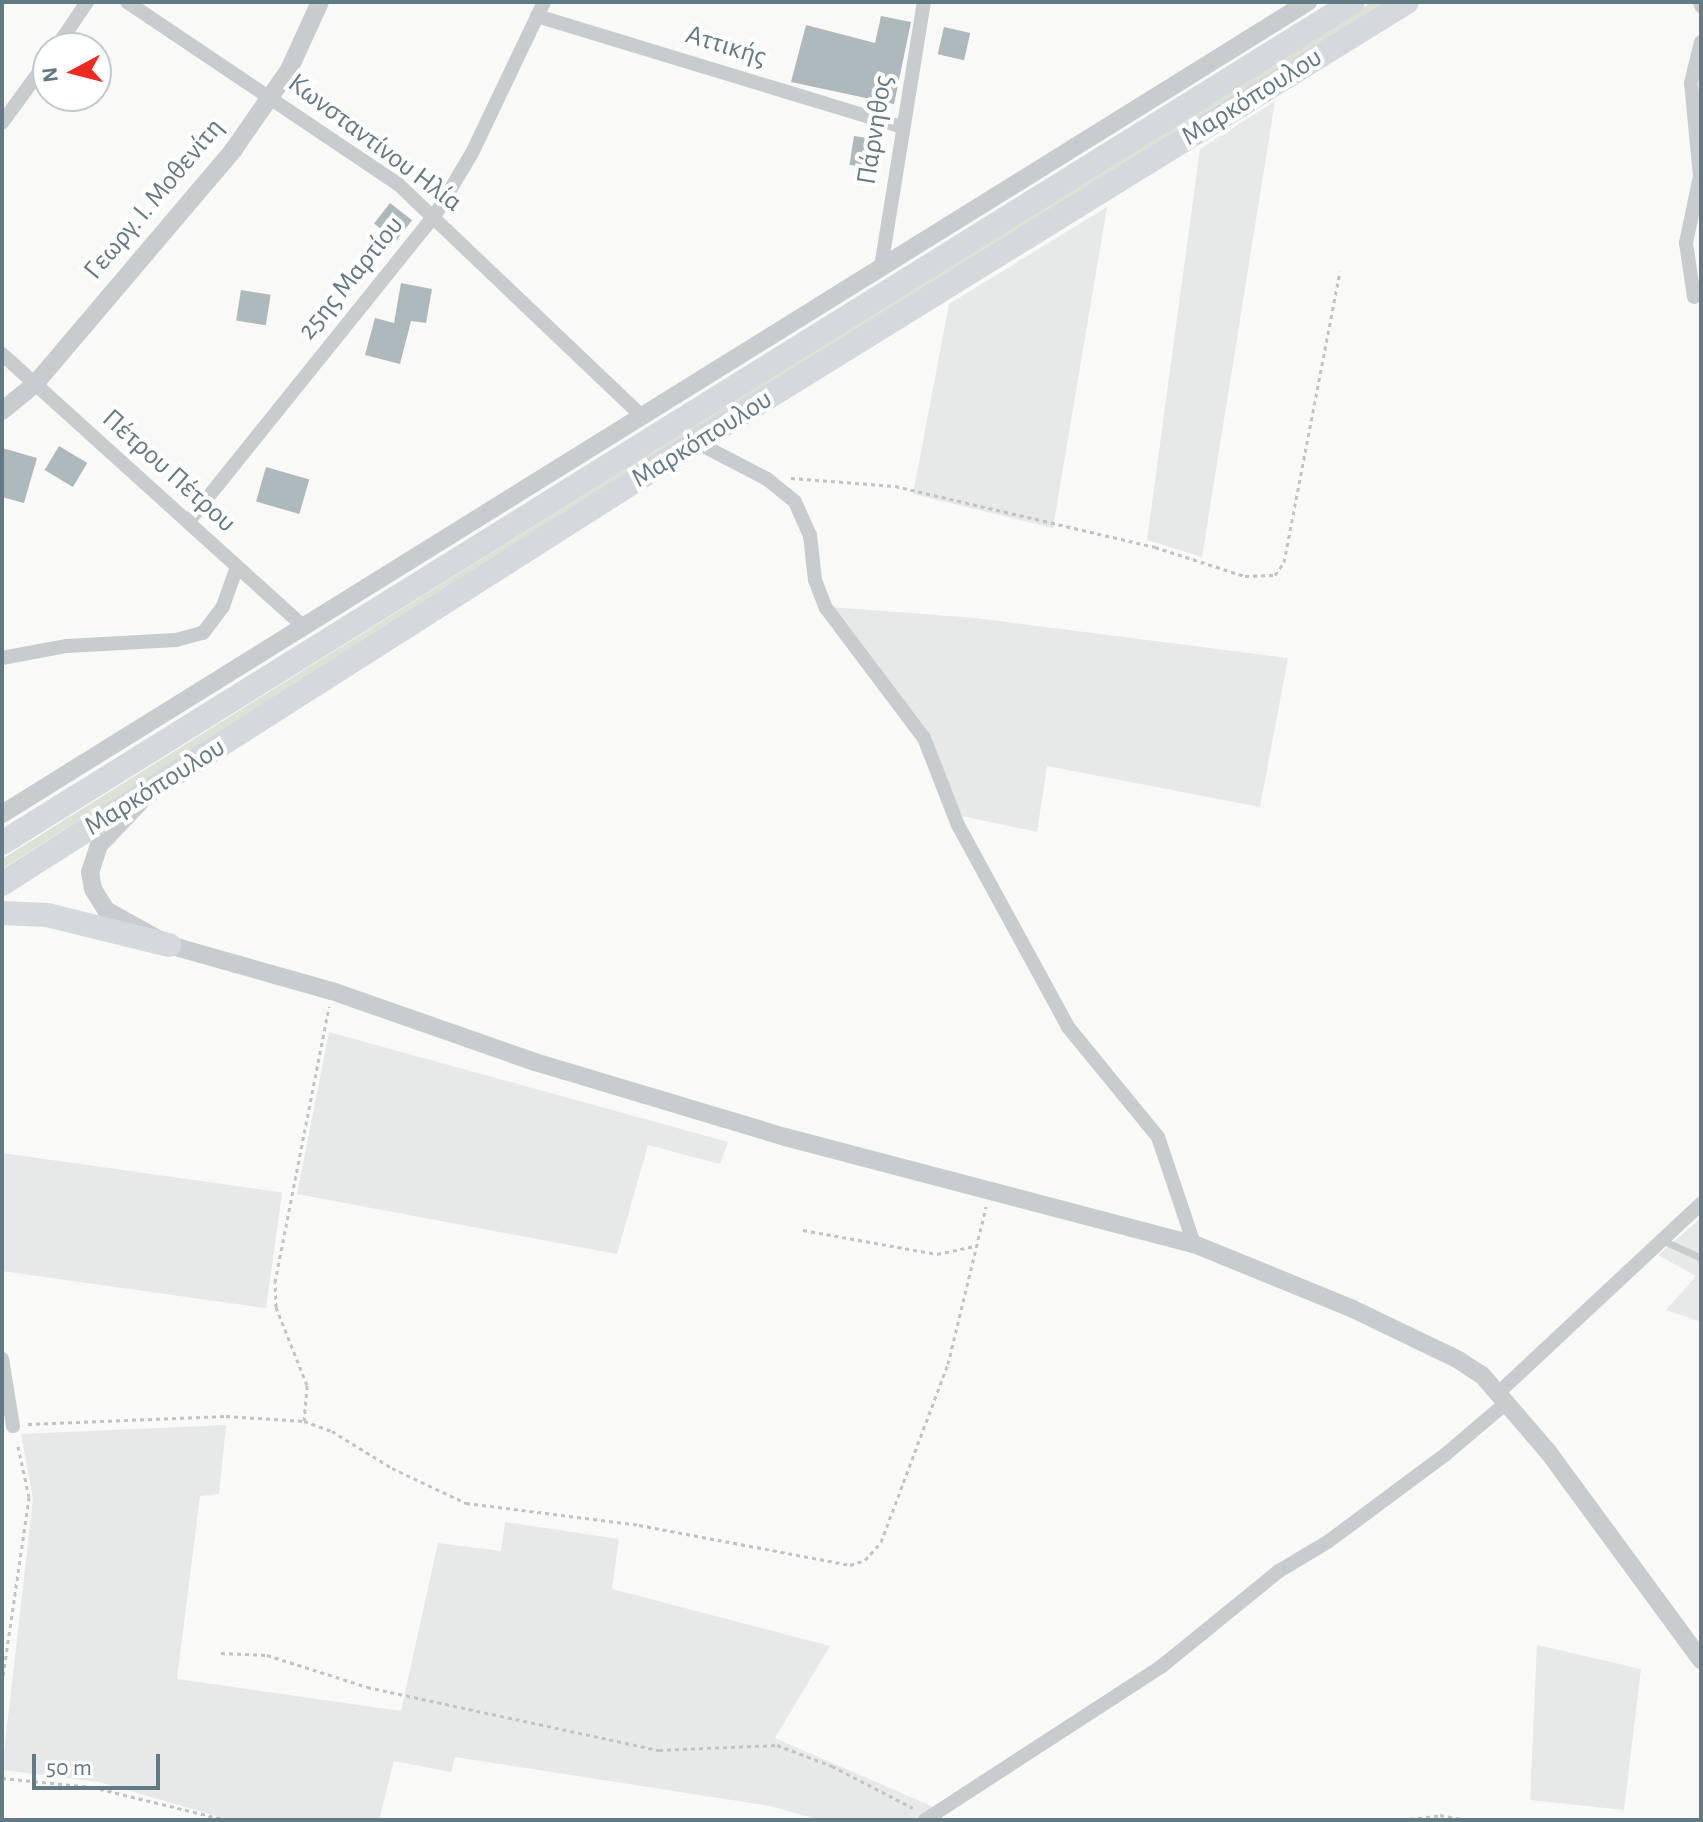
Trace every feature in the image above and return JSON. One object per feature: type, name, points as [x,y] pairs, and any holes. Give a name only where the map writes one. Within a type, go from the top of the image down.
[{"type":"highway","name":"Μαρκόπουλου","points":[[2,843],[1353,2]]},
{"type":"highway","name":"Μαρκόπουλου","points":[[2,884],[696,442],[1407,2]]},
{"type":"highway","points":[[2,913],[47,915],[169,945]]},
{"type":"street","points":[[67,32],[87,2]]},
{"type":"street","name":"Κωνσταντίνου Ηλία","points":[[127,2],[272,97],[435,215],[642,416]]},
{"type":"street","name":"Γεωργ. Ι. Μοθενίτη","points":[[2,411],[35,384],[234,149],[272,97],[320,2]]},
{"type":"street","name":"Πάρνηθος","points":[[881,267],[900,126],[924,2]]},
{"type":"street","points":[[2,814],[1308,2]]},
{"type":"street","name":"Αττικής","points":[[541,9],[900,126]]},
{"type":"street","name":"25ης Μαρτίου","points":[[188,522],[435,215],[472,153],[541,9]]},
{"type":"street","points":[[1694,297],[1686,243],[1700,176],[1691,83],[1701,42]]},
{"type":"street","points":[[2,123],[32,82]]},
{"type":"street","name":"Πέτρου Πέτρου","points":[[2,354],[302,625]]},
{"type":"street","points":[[696,442],[767,479],[795,502],[810,535],[815,580],[826,608],[924,738],[958,825],[1068,1027],[1158,1137],[1194,1244]]},
{"type":"street","points":[[2,658],[67,646],[203,633],[223,606],[237,567]]},
{"type":"street","points":[[149,791],[99,845],[90,872],[98,901],[106,910],[169,945],[332,991],[535,1062],[785,1137],[1194,1244],[1353,1309],[1457,1359],[1482,1375],[1616,1540],[1701,1660]]},
{"type":"street","points":[[928,1818],[1162,1666],[1279,1571],[1341,1532],[1501,1399],[1701,1204]]},
{"type":"street","points":[[2,1359],[13,1426]]},
{"type":"lane","points":[[1662,1240],[1701,1258]]},
{"type":"path","points":[[767,479],[816,477],[895,486],[1155,547],[1245,576],[1275,575],[1284,562],[1340,271]]},
{"type":"path","points":[[304,1421],[307,1385],[276,1307],[275,1282],[332,991]]},
{"type":"path","points":[[2,1683],[29,1497],[13,1426],[226,1416],[304,1421],[332,1431],[392,1468],[466,1503],[639,1525],[850,1565],[865,1560],[881,1542],[948,1364],[975,1246],[992,1189]]},
{"type":"path","points":[[803,1230],[926,1253],[975,1246]]},
{"type":"path","points":[[221,1653],[267,1655],[367,1687],[659,1750],[777,1745],[832,1766],[928,1818]]},
{"type":"path","points":[[2,1778],[92,1787],[227,1820]]},
{"type":"path","points":[[1402,1820],[1440,1815],[1465,1820]]},
{"type":"shaded area","points":[[1372,2],[1384,2],[2,869],[2,859]]},
{"type":"shaded area","points":[[1275,101],[1202,557],[1147,540],[1200,149]]},
{"type":"shaded area","points":[[1107,207],[1053,528],[913,494],[949,304]]},
{"type":"shaded area","points":[[830,607],[976,618],[1288,658],[1260,807],[1047,766],[1037,832],[962,816],[927,736]]},
{"type":"shaded area","points":[[329,1032],[728,1142],[720,1164],[648,1145],[617,1254],[297,1194]]},
{"type":"shaded area","points":[[2,1153],[282,1192],[266,1308],[2,1271]]},
{"type":"shaded area","points":[[1701,1218],[1701,1322],[1666,1310],[1696,1276],[1658,1255]]},
{"type":"shaded area","points":[[226,1425],[219,1494],[200,1496],[177,1679],[401,1711],[438,1543],[501,1551],[505,1522],[619,1539],[612,1589],[830,1646],[775,1738],[936,1808],[916,1820],[820,1820],[770,1806],[455,1757],[451,1772],[394,1761],[379,1820],[230,1820],[99,1782],[2,1770],[33,1499],[21,1434]]},
{"type":"shaded area","points":[[1537,1645],[1641,1669],[1624,1810],[1530,1800]]},
{"type":"building","points":[[881,16],[911,22],[894,104],[791,82],[806,25],[875,43]]},
{"type":"building","points":[[944,27],[970,33],[964,60],[938,54]]},
{"type":"building","points":[[854,136],[880,140],[875,169],[849,165]]},
{"type":"building","points":[[390,203],[412,220],[396,241],[374,223]]},
{"type":"building","points":[[401,283],[432,289],[426,323],[411,321],[400,364],[365,355],[375,318],[394,323]]},
{"type":"building","points":[[241,290],[271,295],[266,325],[236,321]]},
{"type":"building","points":[[59,446],[87,463],[73,487],[45,470]]},
{"type":"building","points":[[2,448],[37,458],[24,503],[2,497]]},
{"type":"building","points":[[266,467],[309,479],[299,514],[256,502]]}]
